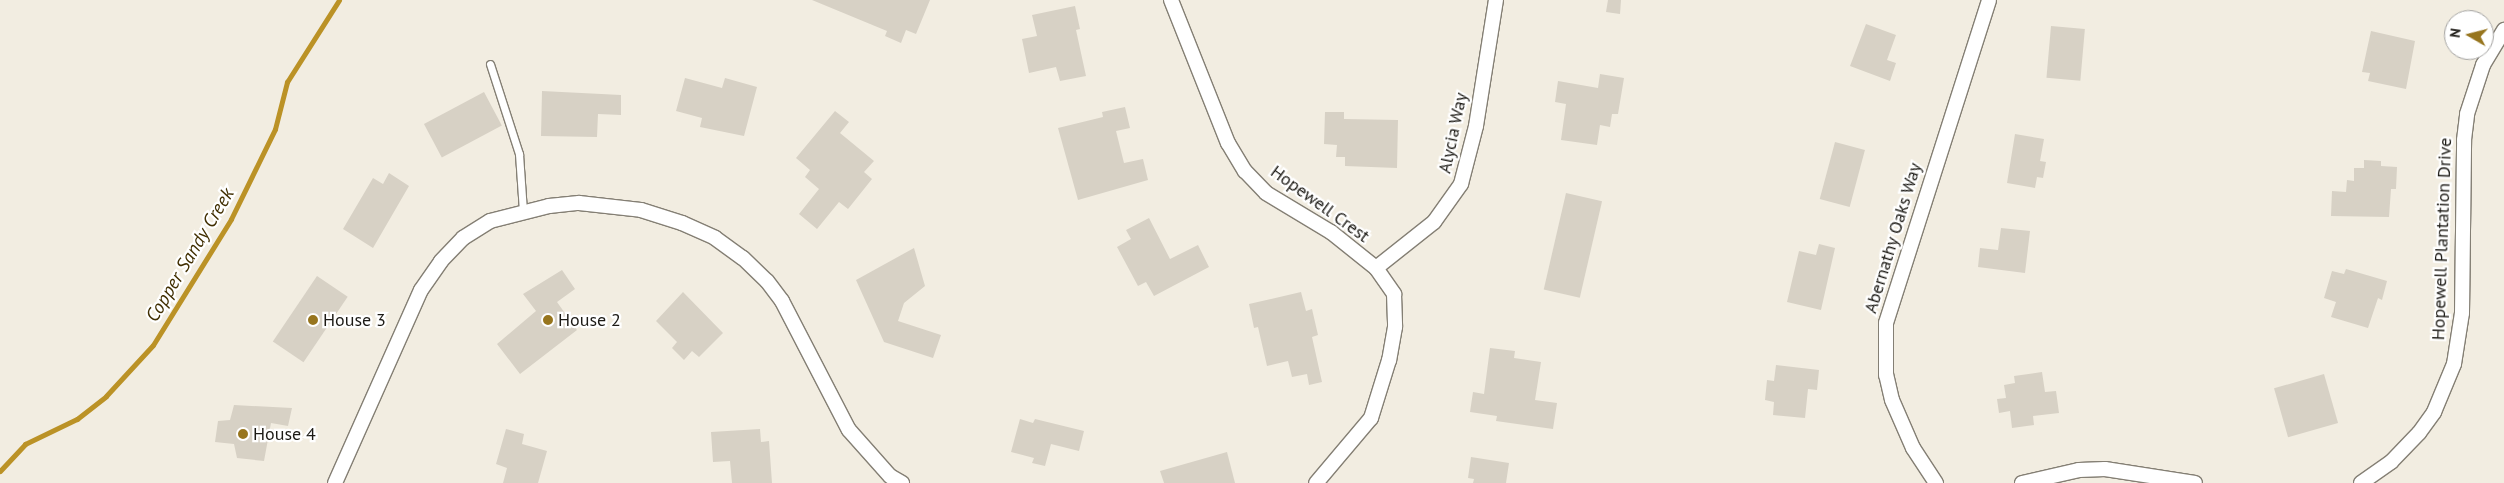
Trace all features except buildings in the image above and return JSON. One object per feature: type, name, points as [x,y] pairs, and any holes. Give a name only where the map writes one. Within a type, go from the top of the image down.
[{"type":"street","name":"Hopewell Crest","points":[[1171,0],[1224,135],[1245,171],[1266,193],[1330,232],[1376,268],[1394,294],[1395,327],[1389,360],[1372,418],[1316,483]]},
{"type":"street","name":"Alycia Way","points":[[1376,268],[1434,222],[1461,184],[1476,126],[1496,0]]},
{"type":"street","name":"Abernathy Oaks Way","points":[[1936,483],[1912,448],[1892,400],[1886,375],[1886,323],[1989,0]]},
{"type":"street","name":"Hopewell Plantation Drive","points":[[2361,483],[2391,462],[2419,433],[2446,389],[2454,364],[2462,313],[2464,140],[2467,114],[2483,65],[2504,30]]},
{"type":"street","points":[[335,483],[421,290],[441,261],[470,234],[490,221],[523,211],[579,203],[641,210],[715,238],[743,258],[768,281],[782,301],[849,430],[887,479],[902,483]]},
{"type":"street","points":[[2022,483],[2070,471],[2105,469],[2195,483]]},
{"type":"lane","points":[[490,64],[519,154],[523,211]]},
{"type":"waterway","name":"Copper Sandy Creek","points":[[0,471],[25,444],[77,419],[106,396],[153,345],[231,219],[275,129],[287,82],[339,0]]},
{"type":"place","name":"House 3","points":[[313,320]]},
{"type":"place","name":"House 2","points":[[548,320]]},
{"type":"place","name":"House 4","points":[[243,434]]}]
